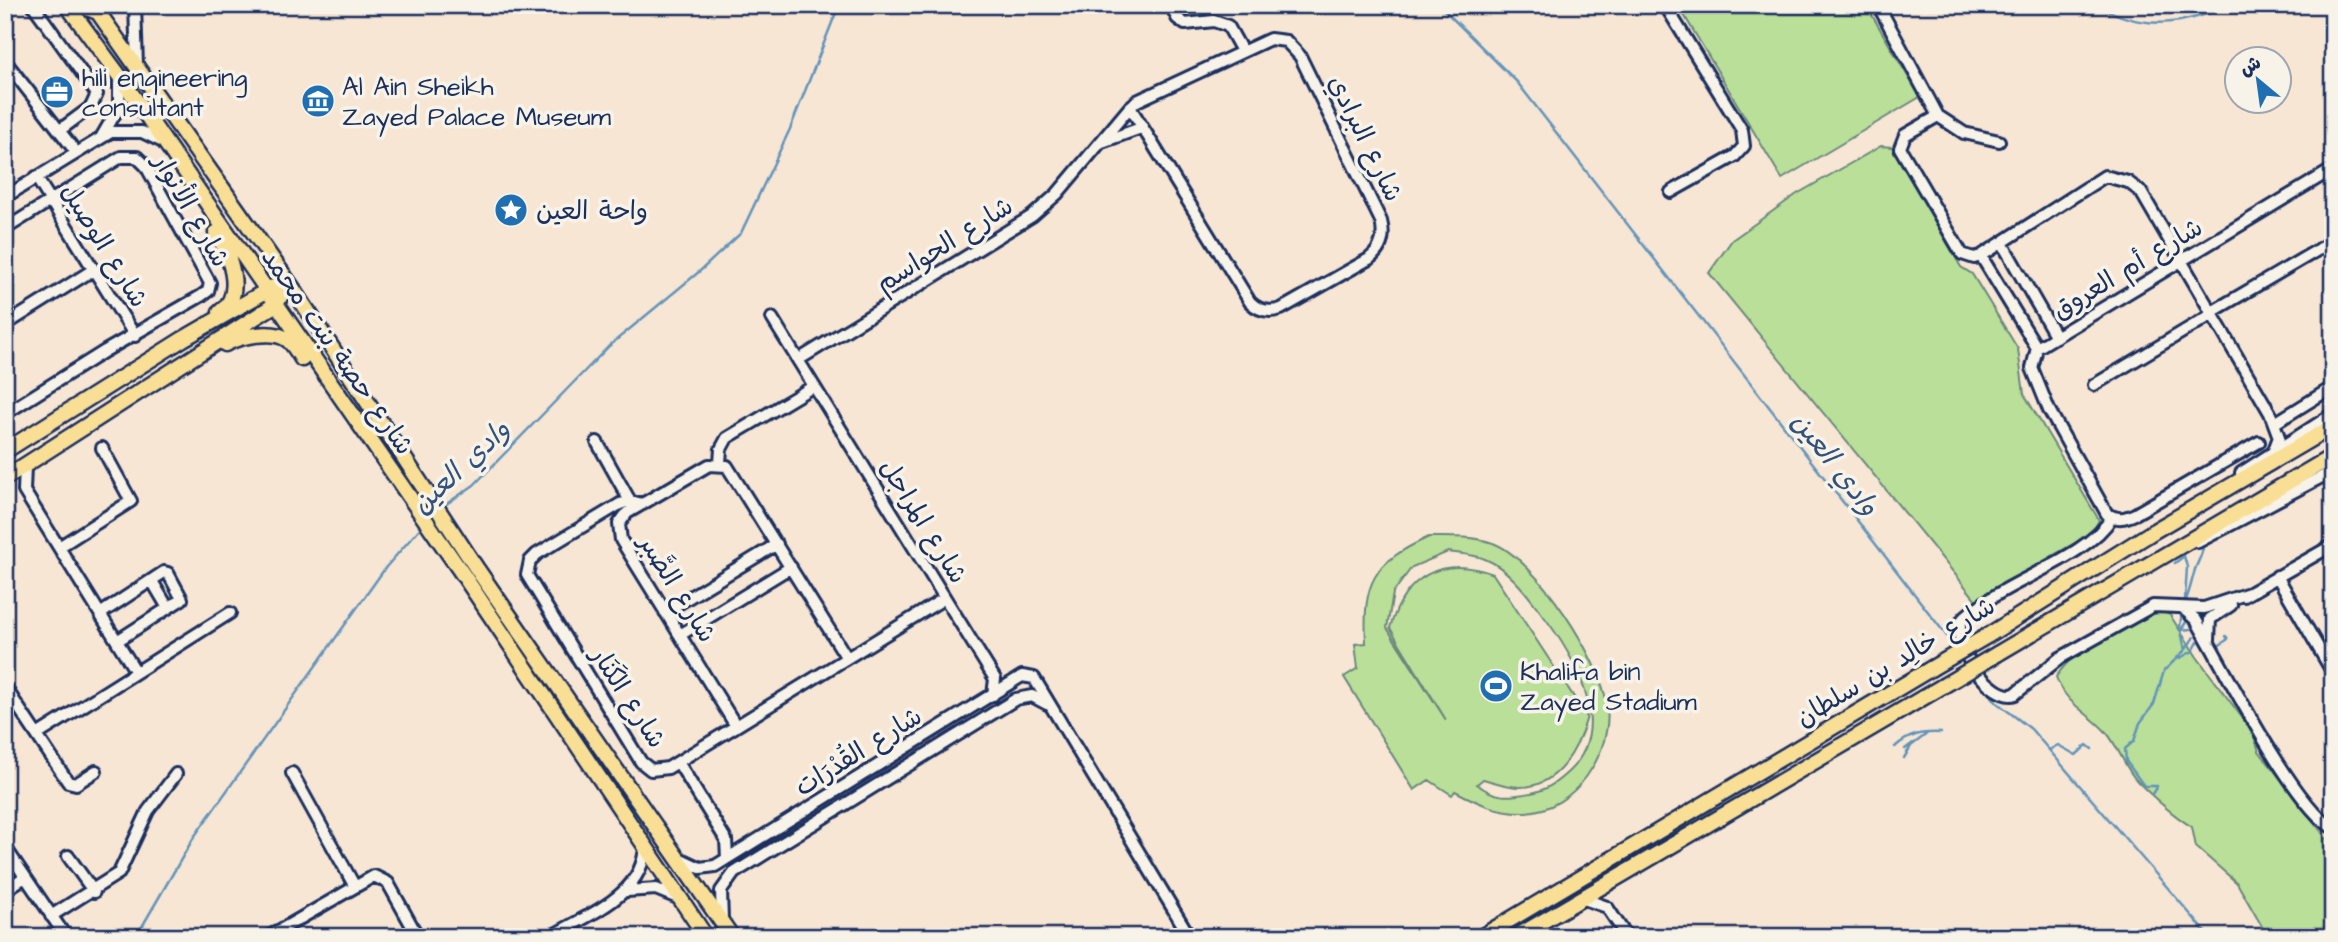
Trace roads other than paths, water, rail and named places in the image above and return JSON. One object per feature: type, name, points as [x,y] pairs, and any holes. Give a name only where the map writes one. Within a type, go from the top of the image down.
[{"type":"main road","name":"شارع حصة بنت محمد","points":[[67,5],[169,147],[372,443],[677,857],[732,937]]},
{"type":"main road","name":"شارع حصة بنت محمد","points":[[92,7],[137,66],[387,433],[470,573],[706,937]]},
{"type":"main road","points":[[84,28],[92,7]]},
{"type":"main road","points":[[183,339],[226,307],[233,293],[228,254],[211,223],[204,199]]},
{"type":"main road","points":[[9,445],[266,290],[287,283]]},
{"type":"main road","points":[[5,480],[276,304],[287,283]]},
{"type":"main road","points":[[178,369],[234,340],[277,336],[288,340],[315,375],[336,391]]},
{"type":"main road","name":"شارع خالِد بن سلطان","points":[[1481,937],[1987,636],[2154,531],[2333,426]]},
{"type":"main road","name":"شارع خالِد بن سلطان","points":[[1516,937],[2333,456]]},
{"type":"street","points":[[33,5],[97,94],[91,107],[60,130]]},
{"type":"street","points":[[135,5],[137,66]]},
{"type":"street","points":[[1171,5],[1177,18],[1185,24],[1214,21],[1228,26],[1242,51]]},
{"type":"street","points":[[1665,5],[1742,130],[1744,145],[1735,156],[1671,192]]},
{"type":"street","points":[[1878,5],[1938,116],[1951,128],[1964,134],[1999,141]]},
{"type":"street","name":"شارع البرادي","points":[[1097,146],[1130,107],[1153,92],[1242,51],[1276,38],[1286,41],[1298,51],[1381,221],[1383,239],[1374,255],[1281,309],[1271,312],[1257,308],[1250,302],[1130,107]]},
{"type":"street","points":[[5,61],[76,152]]},
{"type":"street","points":[[102,136],[119,107],[118,74]]},
{"type":"street","points":[[1938,116],[1905,135],[1901,143],[1902,154],[1962,254],[1974,258],[1981,256],[2105,176],[2128,182],[2141,192],[2275,422],[2279,437],[2274,450]]},
{"type":"street","points":[[1097,146],[1141,128]]},
{"type":"street","points":[[5,197],[102,136],[132,130],[152,135],[169,147]]},
{"type":"street","name":"شارع الحواسم","points":[[798,360],[1032,216],[1056,194],[1097,146]]},
{"type":"street","name":"شارع الأنوار","points":[[5,229],[126,156],[136,157],[146,166],[210,283],[205,294],[135,337],[105,351],[11,410]]},
{"type":"street","name":"شارع أم العروق","points":[[1981,256],[2037,348],[2333,169]]},
{"type":"street","name":"شارع الوصيل","points":[[36,177],[135,337]]},
{"type":"street","points":[[2094,385],[2333,241]]},
{"type":"street","points":[[2002,243],[2056,337]]},
{"type":"street","points":[[5,325],[93,270]]},
{"type":"street","name":"شارع المراجل","points":[[772,318],[995,679]]},
{"type":"street","points":[[2037,348],[2032,368],[2049,410],[2107,514],[2112,517],[2119,519],[2135,514],[2259,443]]},
{"type":"street","points":[[814,386],[727,438],[721,449],[720,463],[732,472],[847,658]]},
{"type":"street","points":[[2275,422],[2333,387]]},
{"type":"street","points":[[2154,531],[2178,512],[2333,414]]},
{"type":"street","points":[[2275,422],[2297,436]]},
{"type":"street","points":[[597,442],[630,501],[642,504]]},
{"type":"street","points":[[59,547],[131,501],[102,448]]},
{"type":"street","name":"شارع الصَّبر","points":[[720,463],[709,465],[642,504],[621,520],[619,536],[736,726]]},
{"type":"street","points":[[24,466],[24,491]]},
{"type":"street","points":[[2166,555],[2213,535],[2333,471]]},
{"type":"street","points":[[5,480],[24,491],[136,672]]},
{"type":"street","name":"شارع الكَنَار","points":[[630,501],[537,554],[530,561],[527,575],[641,762],[651,770],[660,771],[678,762],[945,598]]},
{"type":"street","points":[[2112,517],[2103,533],[2005,589],[1964,618],[1958,631],[1958,642],[1981,675],[1999,693],[2009,696],[2027,687],[2060,658],[2153,606],[2183,608],[2214,605],[2249,593]]},
{"type":"street","points":[[665,612],[777,544]]},
{"type":"street","points":[[2209,642],[2208,629],[2214,615],[2333,545]]},
{"type":"street","points":[[680,635],[791,567]]},
{"type":"street","points":[[100,614],[167,572],[182,595],[181,600],[117,641]]},
{"type":"street","points":[[2277,576],[2333,673]]},
{"type":"street","points":[[152,580],[168,608]]},
{"type":"street","points":[[2201,628],[2203,615],[2214,605]]},
{"type":"street","points":[[2183,608],[2201,628],[2290,780],[2312,811],[2333,828]]},
{"type":"street","points":[[37,736],[230,613]]},
{"type":"street","name":"شارع القُدْرَات","points":[[677,857],[705,868],[727,858],[1024,675],[1036,681]]},
{"type":"street","points":[[993,695],[995,679],[1012,684],[1024,696],[1049,705]]},
{"type":"street","points":[[1024,696],[1036,681],[1190,937]]},
{"type":"street","points":[[5,687],[69,783],[76,784],[96,771]]},
{"type":"street","name":"شارع القُدْرَات","points":[[723,923],[720,896],[726,881],[734,873],[1024,696]]},
{"type":"street","points":[[678,762],[726,840],[727,858]]},
{"type":"street","points":[[51,916],[94,892],[119,873],[148,811],[176,774]]},
{"type":"street","points":[[292,774],[354,885]]},
{"type":"street","points":[[772,831],[779,844]]},
{"type":"street","points":[[726,840],[745,848]]},
{"type":"street","points":[[550,937],[627,891],[639,875],[645,845]]},
{"type":"street","points":[[5,847],[66,937]]},
{"type":"street","points":[[68,856],[94,892]]},
{"type":"street","points":[[5,890],[25,877]]},
{"type":"street","points":[[268,937],[370,877],[385,880],[416,936]]},
{"type":"street","points":[[1611,881],[1611,911]]},
{"type":"street","points":[[627,891],[656,889],[682,902]]},
{"type":"street","points":[[1581,898],[1598,901],[1611,911],[1627,937]]},
{"type":"waterway","name":"وادي العين","points":[[442,507],[474,485],[609,346],[700,271],[741,233],[790,129],[839,5]]},
{"type":"waterway","name":"وادي العين","points":[[1439,5],[1517,82],[1957,649]]},
{"type":"waterway","name":"وادي العين","points":[[2097,5],[2132,19],[2164,23],[2197,17],[2232,5]]},
{"type":"waterway","name":"وادي العين","points":[[136,937],[194,837],[386,567],[422,526]]},
{"type":"waterway","points":[[2184,605],[2203,547]]},
{"type":"waterway","points":[[2175,563],[2184,556],[2187,567],[2185,600]]},
{"type":"waterway","points":[[2152,794],[2157,786],[2144,786],[2126,761],[2125,749],[2134,741],[2140,723],[2154,704],[2164,671],[2185,650],[2180,626],[2182,612]]},
{"type":"waterway","points":[[2181,630],[2188,619]]},
{"type":"waterway","points":[[2181,630],[2191,629]]},
{"type":"waterway","points":[[2217,647],[2228,639],[2226,636]]},
{"type":"waterway","points":[[2186,649],[2194,637]]},
{"type":"waterway","points":[[2180,658],[2193,651],[2198,642]]},
{"type":"waterway","name":"وادي العين","points":[[1986,688],[1996,702],[2031,729],[2210,937]]},
{"type":"waterway","points":[[1904,758],[1911,746],[1928,733]]},
{"type":"waterway","points":[[1895,747],[1916,735],[1941,733]]},
{"type":"waterway","points":[[1905,749],[1913,743]]},
{"type":"waterway","points":[[2049,750],[2058,745],[2076,755],[2087,745],[2092,749]]},
{"type":"place","name":"hili engineering consultant","points":[[57,92]]},
{"type":"place","name":"Al Ain Sheikh Zayed Palace Museum","points":[[318,101]]},
{"type":"place","name":"واحة العين","points":[[511,210]]},
{"type":"place","name":"Khalifa bin Zayed Stadium","points":[[1496,686]]}]
